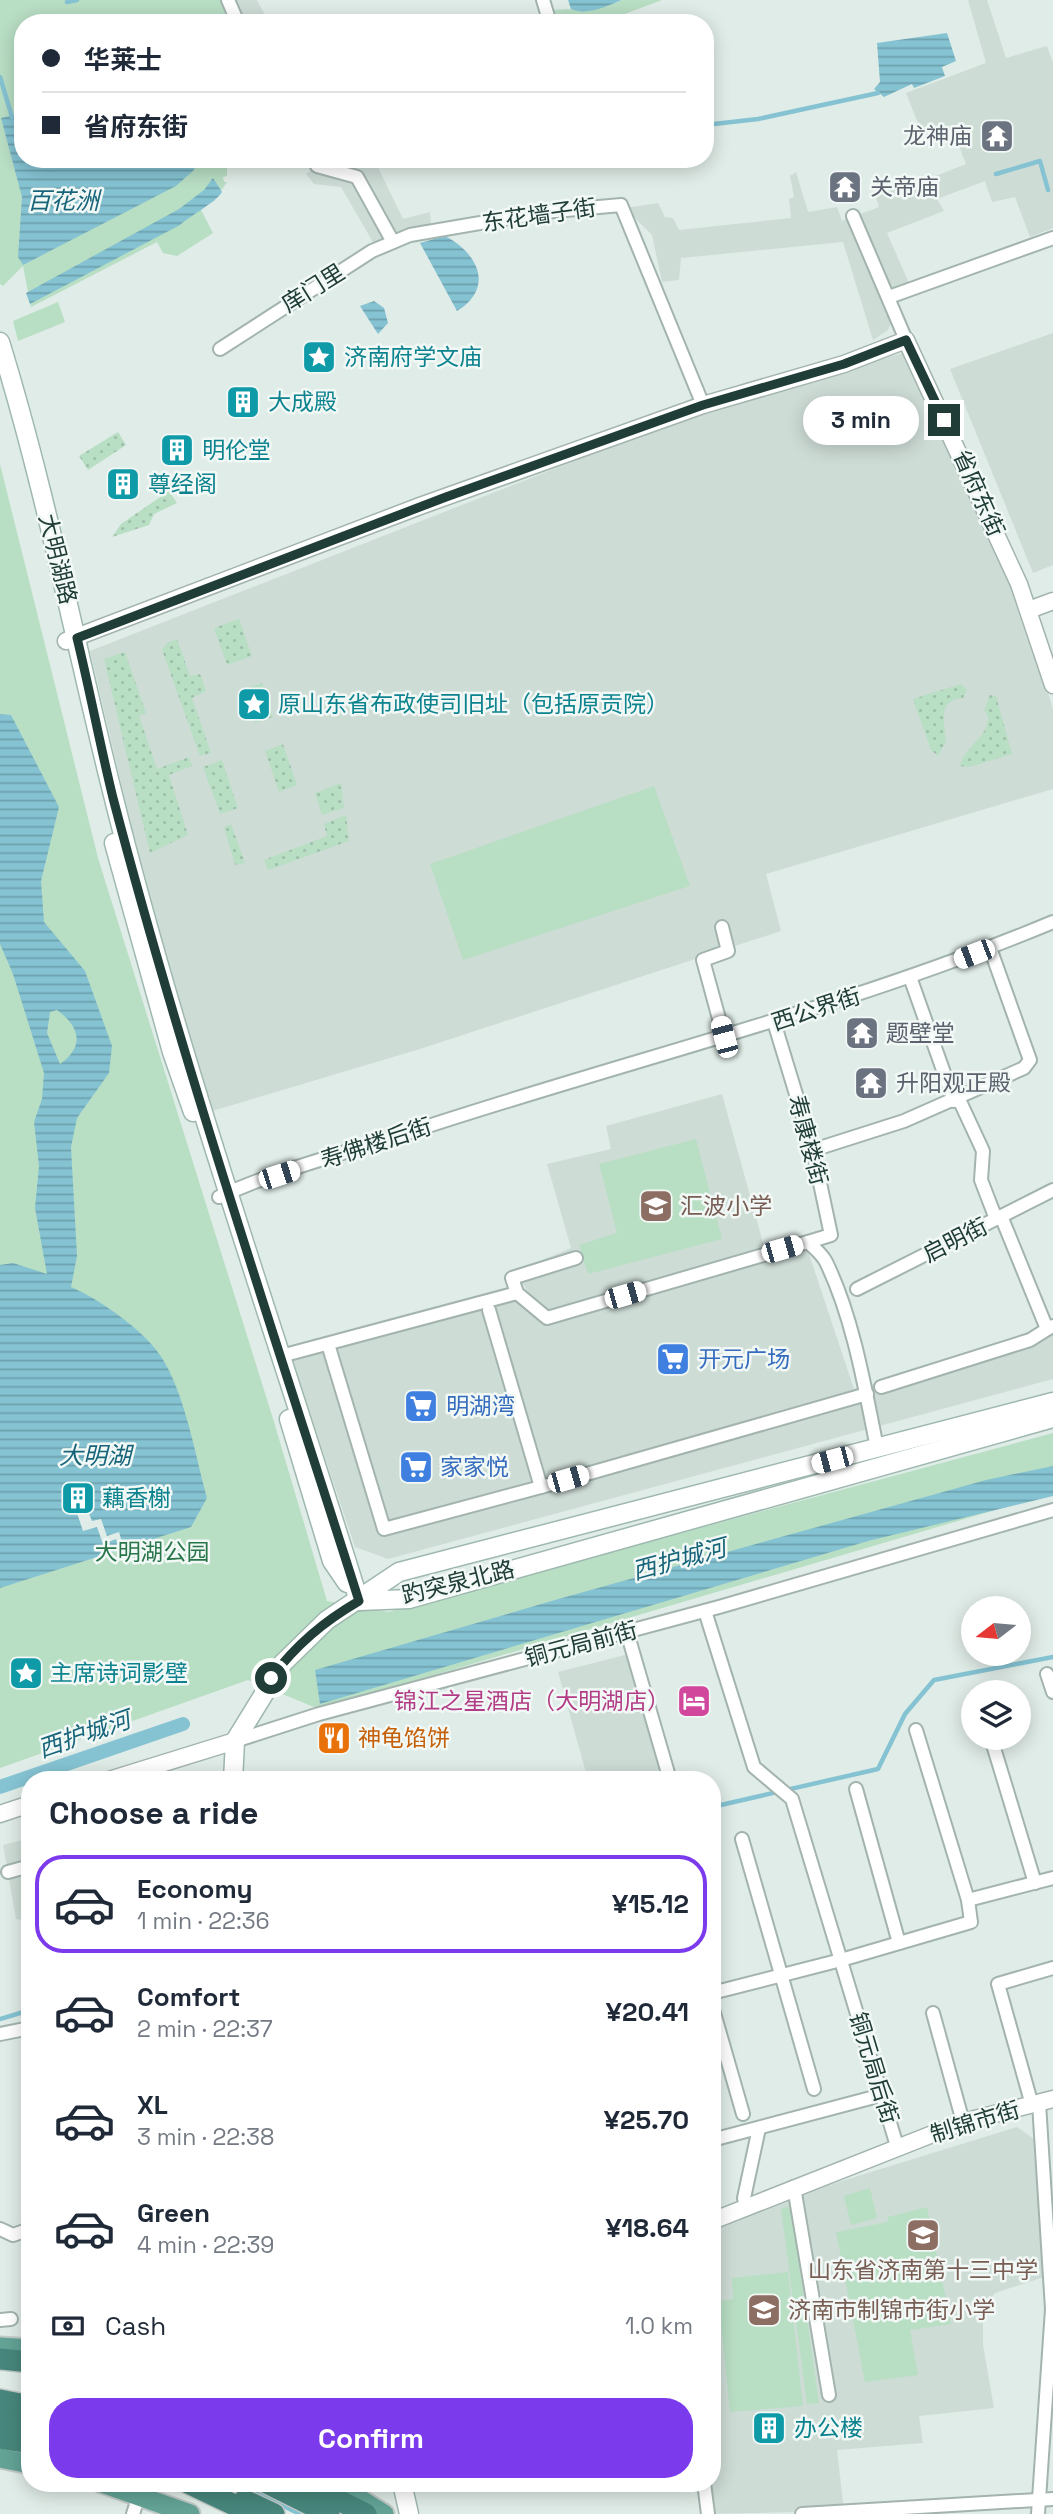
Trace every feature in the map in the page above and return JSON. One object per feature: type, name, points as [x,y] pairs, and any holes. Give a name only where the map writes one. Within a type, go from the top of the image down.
[{"type":"highway","points":[[0,2359],[21,2361]]},
{"type":"highway","points":[[0,2400],[21,2404]]},
{"type":"highway","points":[[0,2417],[21,2421]]},
{"type":"highway","points":[[207,2492],[253,2514]]},
{"type":"highway","points":[[229,2492],[274,2514]]},
{"type":"highway","points":[[285,2492],[330,2514]]},
{"type":"highway","points":[[323,2492],[366,2514]]},
{"type":"main road","name":"大明湖路","points":[[0,342],[34,460],[72,640]]},
{"type":"main road","name":"大明湖路","points":[[0,373],[224,1194],[332,1561],[359,1601]]},
{"type":"main road","name":"大明湖路","points":[[224,1194],[281,1356],[359,1601]]},
{"type":"main road","name":"趵突泉北路","points":[[359,1601],[399,1572],[1053,1402]]},
{"type":"main road","name":"趵突泉北路","points":[[359,1601],[409,1599],[1053,1418]]},
{"type":"main road","points":[[233,1771],[235,1741],[271,1678],[297,1647],[327,1620],[359,1601]]},
{"type":"main road","points":[[0,2347],[21,2348]]},
{"type":"main road","points":[[0,2458],[21,2462]]},
{"type":"main road","points":[[130,2492],[190,2514]]},
{"type":"main road","points":[[349,2492],[384,2514]]},
{"type":"main road","points":[[404,2492],[409,2514]]},
{"type":"street","points":[[324,168],[357,177],[393,242]]},
{"type":"street","name":"东花墙子街","points":[[410,234],[544,212],[621,205],[703,405]]},
{"type":"street","points":[[72,640],[408,511],[703,405],[844,364],[906,340],[853,216]]},
{"type":"street","name":"庠门里","points":[[220,349],[372,251],[410,234]]},
{"type":"street","points":[[889,297],[1053,239]]},
{"type":"street","name":"省府东街","points":[[906,340],[973,478],[1029,610],[1053,685]]},
{"type":"street","points":[[1029,610],[1053,601]]},
{"type":"street","name":"西公界街","points":[[533,1091],[774,1022],[911,977],[1053,922]]},
{"type":"street","points":[[722,927],[728,951],[703,960],[724,1037]]},
{"type":"street","points":[[813,1150],[955,1098],[1024,1068],[1030,1060],[990,948]]},
{"type":"street","points":[[881,1387],[1030,1340],[1051,1327],[981,1180],[984,1151],[955,1098],[911,977]]},
{"type":"street","name":"寿康楼街","points":[[774,1022],[813,1150],[831,1234],[808,1242]]},
{"type":"street","name":"寿佛楼后街","points":[[224,1194],[533,1091]]},
{"type":"street","name":"启明街","points":[[857,1289],[1053,1189]]},
{"type":"street","points":[[576,1258],[512,1278],[517,1293],[547,1318],[808,1242],[825,1259],[867,1394],[877,1448]]},
{"type":"street","points":[[281,1356],[517,1293]]},
{"type":"street","points":[[489,1310],[541,1487]]},
{"type":"street","points":[[328,1345],[384,1529],[867,1394]]},
{"type":"street","name":"铜元局前街","points":[[138,1771],[318,1714],[705,1611],[1053,1510]]},
{"type":"street","name":"铜元局后街","points":[[705,1611],[754,1767],[792,1799],[897,2146],[721,2217]]},
{"type":"street","points":[[627,1632],[667,1771]]},
{"type":"street","points":[[1048,1674],[1053,1692]]},
{"type":"street","points":[[721,1991],[841,1960],[971,1922],[968,1900],[916,1730]]},
{"type":"street","points":[[995,1750],[1035,1882]]},
{"type":"street","points":[[856,1789],[899,1943]]},
{"type":"street","points":[[0,1814],[21,1807]]},
{"type":"street","points":[[741,1839],[814,2089]]},
{"type":"street","points":[[8,1872],[21,1868]]},
{"type":"street","points":[[968,1900],[1053,1878]]},
{"type":"street","points":[[1038,2514],[1052,2309],[1048,2151],[1041,2102],[998,1984],[1053,1968]]},
{"type":"street","points":[[933,2013],[963,2122]]},
{"type":"street","points":[[0,2034],[21,2030]]},
{"type":"street","points":[[721,2037],[743,2114]]},
{"type":"street","points":[[721,2138],[882,2095]]},
{"type":"street","name":"制锦市街","points":[[897,2146],[963,2122],[1041,2102]]},
{"type":"street","points":[[746,2206],[744,2198],[759,2128]]},
{"type":"street","points":[[794,2187],[829,2395]]},
{"type":"street","points":[[0,2229],[13,2235],[21,2232]]},
{"type":"street","points":[[705,2492],[708,2514]]},
{"type":"street","points":[[133,2514],[139,2495]]},
{"type":"street","points":[[802,2514],[969,2509],[1038,2498],[1053,2499]]},
{"type":"shaded area","points":[[234,0],[257,0],[264,14],[239,14]]},
{"type":"shaded area","points":[[968,0],[987,0],[1006,58],[1047,46],[1053,63],[1053,228],[1030,237],[1015,197],[992,202],[985,181],[937,199],[944,211],[887,233],[909,283],[879,294],[893,318],[888,330],[873,340],[843,242],[681,258],[679,280],[662,282],[652,235],[625,208],[658,203],[665,217],[673,218],[679,230],[791,218],[789,199],[794,197],[790,176],[796,172],[808,212],[837,207],[842,221],[879,207],[874,190],[894,184],[901,190],[966,164],[952,128],[923,136],[906,93],[986,63]]},
{"type":"shaded area","points":[[315,168],[378,168],[403,219],[430,212],[431,227],[374,244],[341,187],[314,184],[306,174]]},
{"type":"shaded area","points":[[1053,333],[1053,565],[1033,573],[950,369]]},
{"type":"shaded area","points":[[903,353],[920,378],[1014,588],[1032,639],[1053,709],[1053,789],[766,874],[781,931],[420,1049],[212,1111],[154,923],[90,651],[704,410]]},
{"type":"shaded area","name":"汇波小学","points":[[722,1094],[765,1250],[551,1311],[529,1293],[514,1272],[571,1248],[547,1164],[611,1149],[606,1126]]},
{"type":"shaded area","points":[[806,1245],[854,1389],[1042,1341],[1053,1334],[1053,1379],[388,1559],[355,1547],[292,1359],[515,1298],[545,1323]]},
{"type":"shaded area","points":[[629,1654],[662,1771],[586,1771],[558,1672]]},
{"type":"shaded area","points":[[21,1840],[21,1920],[16,1919],[3,1845]]},
{"type":"shaded area","points":[[1017,2127],[1034,2139],[1047,2276],[995,2293],[983,2307],[983,2345],[994,2408],[919,2416],[923,2443],[837,2450],[844,2511],[708,2514],[705,2492],[721,2492],[721,2224],[767,2204]]},
{"type":"green space","points":[[0,0],[228,0],[234,14],[14,14],[14,168],[227,168],[227,176],[223,177],[224,182],[227,182],[214,201],[200,208],[213,233],[177,256],[163,253],[157,242],[31,307],[23,266],[3,286],[0,284]]},
{"type":"green space","points":[[623,0],[662,0],[625,14],[553,14],[552,10],[595,8]]},
{"type":"green space","points":[[58,302],[65,322],[18,341],[13,321]]},
{"type":"green space","points":[[118,432],[126,445],[88,470],[79,456]]},
{"type":"green space","name":"大明湖公园","points":[[0,464],[98,858],[327,1601],[388,1612],[1053,1433],[1053,1493],[319,1709],[248,1680],[0,1768]]},
{"type":"green space","points":[[169,491],[177,503],[154,514],[149,525],[112,537],[121,524]]},
{"type":"green space","points":[[239,619],[252,656],[227,665],[214,628]]},
{"type":"green space","points":[[177,639],[190,676],[200,674],[206,691],[192,698],[211,753],[200,756],[162,650],[167,643]]},
{"type":"green space","points":[[125,652],[146,713],[139,716],[157,769],[189,757],[192,766],[169,775],[188,835],[150,853],[104,659]]},
{"type":"green space","points":[[262,683],[273,717],[255,723],[244,689]]},
{"type":"green space","points":[[961,684],[967,690],[963,698],[954,699],[945,708],[946,741],[938,756],[931,750],[913,699]]},
{"type":"green space","points":[[990,695],[996,696],[1012,754],[969,767],[960,766],[987,724],[988,716],[984,710]]},
{"type":"green space","points":[[283,744],[297,785],[279,792],[265,751]]},
{"type":"green space","points":[[222,760],[238,808],[220,814],[203,767]]},
{"type":"green space","points":[[341,783],[344,808],[322,815],[315,793]]},
{"type":"green space","points":[[654,786],[690,886],[463,960],[430,864]]},
{"type":"green space","points":[[346,815],[349,841],[268,870],[264,860],[327,836],[324,824]]},
{"type":"green space","points":[[231,824],[245,863],[235,865],[224,827]]},
{"type":"green space","points":[[696,1139],[722,1239],[588,1274],[579,1245],[617,1233],[599,1164]]},
{"type":"green space","points":[[870,2188],[877,2218],[851,2225],[844,2196]]},
{"type":"green space","points":[[791,2206],[819,2403],[807,2404],[781,2209]]},
{"type":"green space","points":[[927,2207],[951,2324],[910,2330],[918,2375],[865,2382],[836,2232],[888,2222],[888,2217]]},
{"type":"green space","points":[[788,2272],[803,2406],[730,2412],[721,2301],[733,2299],[732,2278]]},
{"type":"water","points":[[568,0],[622,0],[597,9],[577,11],[571,9]]},
{"type":"water","points":[[947,33],[956,61],[942,67],[945,76],[914,88],[912,84],[884,97],[874,89],[880,82],[877,43]]},
{"type":"water","name":"百花洲","points":[[14,115],[14,167],[1,118]]},
{"type":"water","name":"百花洲","points":[[14,168],[194,168],[176,186],[23,265],[18,257],[22,197]]},
{"type":"water","points":[[213,178],[222,192],[214,201],[180,225],[30,304],[26,293],[179,209],[204,190]]},
{"type":"water","points":[[445,236],[466,252],[478,271],[476,292],[469,302],[457,311],[420,243]]},
{"type":"water","points":[[374,301],[384,308],[388,323],[378,334],[360,306]]},
{"type":"water","name":"大明湖","points":[[0,714],[11,715],[59,807],[41,881],[44,922],[85,971],[112,1046],[109,1073],[77,1118],[71,1147],[77,1256],[71,1287],[119,1316],[160,1355],[183,1405],[207,1498],[191,1527],[0,1588],[0,1265],[13,1263],[47,1274],[35,1208],[39,1166],[34,1122],[42,1099],[44,1073],[13,974],[0,944]],"holes":[[[57,1010],[75,1030],[76,1043],[68,1057],[60,1064],[47,1033],[50,1012]]]},
{"type":"water","points":[[1053,1466],[1053,1496],[868,1541],[320,1704],[315,1670],[986,1480]]},
{"type":"pier","points":[[81,1485],[83,1490],[86,1489],[93,1509],[88,1511],[92,1521],[101,1519],[107,1536],[119,1532],[125,1552],[120,1553],[116,1539],[103,1544],[97,1527],[83,1531],[77,1513],[72,1514],[64,1491]]},
{"type":"waterway","points":[[67,2],[77,0]]},
{"type":"waterway","points":[[0,77],[12,117]]},
{"type":"waterway","points":[[714,124],[758,119],[878,93]]},
{"type":"waterway","points":[[996,174],[1040,161],[1048,190]]},
{"type":"waterway","points":[[721,1805],[878,1769],[905,1714],[934,1680],[1053,1657]]},
{"type":"waterway","name":"西护城河","points":[[46,1771],[183,1724]]},
{"type":"waterway","name":"西护城河","points":[[0,1787],[21,1780]]},
{"type":"waterway","points":[[0,2019],[21,2013]]},
{"type":"waterway","points":[[255,2492],[300,2514]]},
{"type":"place","name":"龙神庙","points":[[997,136]]},
{"type":"place","name":"关帝庙","points":[[845,187]]},
{"type":"place","name":"济南府学文庙","points":[[319,357]]},
{"type":"place","name":"大成殿","points":[[243,402]]},
{"type":"place","name":"明伦堂","points":[[177,450]]},
{"type":"place","name":"尊经阁","points":[[123,484]]},
{"type":"place","name":"原山东省布政使司旧址（包括原贡院）","points":[[254,704]]},
{"type":"place","name":"题壁堂","points":[[862,1033]]},
{"type":"place","name":"升阳观正殿","points":[[871,1083]]},
{"type":"place","name":"汇波小学","points":[[656,1206]]},
{"type":"place","name":"开元广场","points":[[673,1359]]},
{"type":"place","name":"明湖湾","points":[[421,1406]]},
{"type":"place","name":"家家悦","points":[[416,1467]]},
{"type":"place","name":"藕香榭","points":[[78,1498]]},
{"type":"place","name":"主席诗词影壁","points":[[26,1673]]},
{"type":"place","name":"锦江之星酒店（大明湖店）","points":[[694,1701]]},
{"type":"place","name":"神龟馅饼","points":[[334,1738]]},
{"type":"place","name":"山东省济南第十三中学","points":[[923,2235]]},
{"type":"place","name":"济南市制锦市街小学","points":[[764,2310]]},
{"type":"place","name":"办公楼","points":[[769,2428]]},
{"type":"route","points":[[271,1678],[304,1639],[327,1620],[359,1601],[229,1192],[149,926],[113,795],[77,638],[446,497],[703,405],[844,364],[906,340],[944,420]]}]
